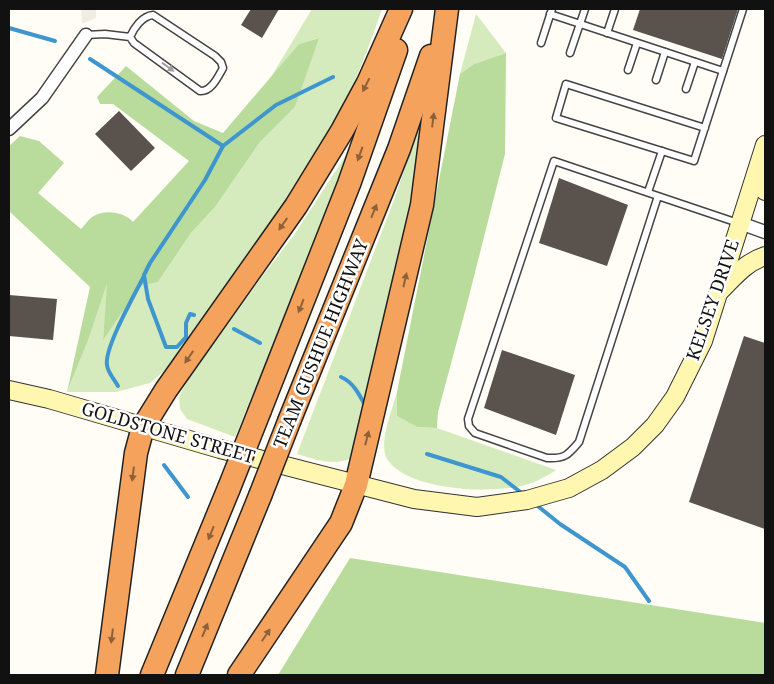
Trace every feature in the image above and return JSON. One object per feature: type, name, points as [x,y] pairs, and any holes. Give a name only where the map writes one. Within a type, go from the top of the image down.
[{"type":"highway","points":[[107,675],[136,453],[143,427],[166,390],[296,206],[337,140],[368,83],[401,9]]},
{"type":"highway","name":"TEAM GUSHUE HIGHWAY","points":[[152,675],[229,488],[349,184],[383,92],[409,9]]},
{"type":"highway","points":[[239,675],[341,522],[356,485],[422,205],[446,9]]},
{"type":"highway","name":"TEAM GUSHUE HIGHWAY","points":[[187,675],[399,149],[446,9]]},
{"type":"main road","name":"KELSEY DRIVE","points":[[356,485],[414,499],[477,507],[527,500],[569,488],[602,470],[633,447],[655,425],[675,397],[703,340],[763,150]]},
{"type":"main road","points":[[763,150],[765,191]]},
{"type":"main road","points":[[718,293],[754,260],[765,256]]},
{"type":"main road","name":"GOLDSTONE STREET","points":[[9,390],[49,399],[143,427],[356,485]]},
{"type":"street","points":[[9,129],[42,98],[86,35]]},
{"type":"street","points":[[740,223],[765,232]]},
{"type":"lane","points":[[570,53],[585,9]]},
{"type":"lane","points":[[607,33],[615,9]]},
{"type":"lane","points":[[705,128],[566,84],[556,118],[694,161],[705,128],[743,9]]},
{"type":"lane","points":[[86,35],[105,34],[130,37],[134,43],[200,91],[209,89],[223,68],[221,62],[215,56],[147,12],[134,28],[130,37]]},
{"type":"lane","points":[[540,43],[552,12],[580,24],[723,71]]},
{"type":"lane","points":[[628,70],[637,43]]},
{"type":"lane","points":[[656,80],[665,52]]},
{"type":"lane","points":[[686,89],[694,62]]},
{"type":"lane","points":[[648,192],[662,151]]},
{"type":"lane","points":[[658,196],[579,442],[568,454],[558,459],[547,458],[475,433],[469,426],[468,419],[554,161],[740,223]]},
{"type":"green space","points":[[312,9],[382,9],[351,91],[327,138],[290,199],[164,371],[150,383],[116,392],[67,392],[89,338],[108,281],[103,339],[140,286],[158,282],[191,233],[215,207],[260,142],[295,107],[318,38],[299,44],[268,82]]},
{"type":"green space","points":[[476,14],[506,53],[474,64],[460,74]]},
{"type":"green space","points":[[319,38],[295,107],[260,142],[215,207],[191,233],[158,282],[140,286],[103,340],[107,284],[89,338],[67,392],[90,287],[9,211],[9,146],[20,136],[39,141],[64,163],[38,193],[81,229],[92,217],[107,212],[119,213],[133,222],[189,161],[113,104],[100,104],[97,97],[126,66],[194,121],[223,133],[299,44]]},
{"type":"green space","points":[[506,53],[505,154],[438,412],[437,428],[417,427],[397,416],[397,392],[460,74],[474,64]]},
{"type":"green space","points":[[435,77],[423,150],[353,458],[332,462],[297,454],[394,200]]},
{"type":"green space","points":[[350,149],[282,324],[235,437],[187,419],[180,409],[179,396],[190,377],[294,235]]},
{"type":"green space","points":[[397,392],[397,416],[417,427],[437,428],[556,470],[528,484],[486,490],[447,487],[411,477],[397,469],[387,459],[385,452],[385,435]]},
{"type":"green space","points":[[350,558],[765,623],[765,675],[278,675]]},
{"type":"shaded area","points":[[81,9],[96,9],[96,18],[82,24]]},
{"type":"building","points":[[251,9],[279,9],[262,38],[241,25]]},
{"type":"building","points":[[640,9],[738,9],[722,59],[633,30]]},
{"type":"building","points":[[119,111],[155,148],[131,171],[95,134]]},
{"type":"building","points":[[559,178],[628,205],[607,266],[539,243]]},
{"type":"building","points":[[9,295],[57,299],[53,340],[9,336]]},
{"type":"building","points":[[744,336],[765,343],[765,529],[689,502]]},
{"type":"building","points":[[502,350],[575,375],[556,435],[484,408]]},
{"type":"waterway","points":[[9,28],[55,41]]},
{"type":"waterway","points":[[90,59],[223,146],[276,105],[333,77]]},
{"type":"waterway","points":[[194,315],[190,314],[186,323],[186,337],[177,347],[166,347],[148,299],[144,275],[205,180],[223,146]]},
{"type":"waterway","points":[[118,386],[109,371],[107,357],[115,334],[144,276]]},
{"type":"waterway","points":[[234,329],[260,343]]},
{"type":"waterway","points":[[341,377],[352,385],[365,405]]},
{"type":"waterway","points":[[427,454],[501,477],[523,494]]},
{"type":"waterway","points":[[164,465],[188,497]]},
{"type":"waterway","points":[[534,503],[560,524],[625,567],[649,601]]}]
